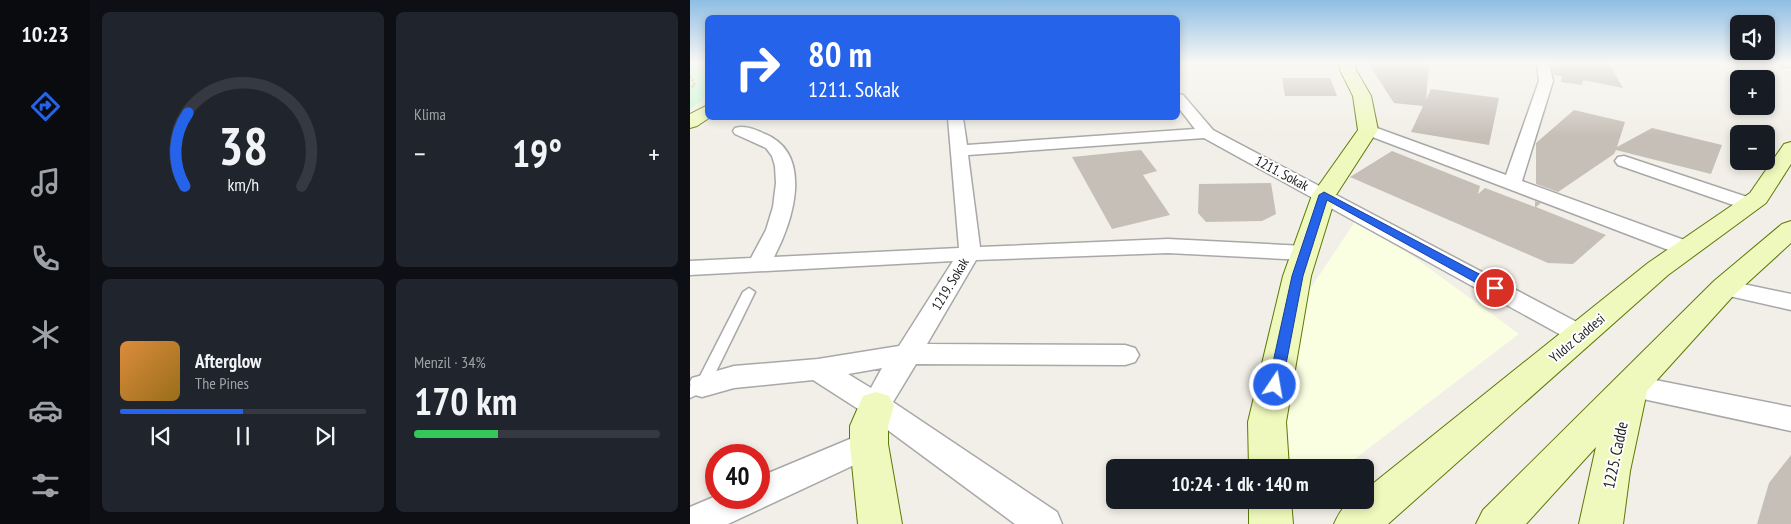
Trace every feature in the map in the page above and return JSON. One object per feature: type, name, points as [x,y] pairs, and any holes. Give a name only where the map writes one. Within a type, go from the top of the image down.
[{"type":"main road","points":[[1269,459],[1267,422],[1304,253],[1324,195],[1368,130],[1362,96],[1357,87]]},
{"type":"main road","points":[[690,122],[705,112]]},
{"type":"main road","name":"Yıldız Caddesi","points":[[1356,524],[1658,269],[1758,198],[1791,148]]},
{"type":"main road","points":[[1498,524],[1724,288],[1791,229]]},
{"type":"main road","name":"1225. Cadde","points":[[1601,524],[1610,471],[1630,386]]},
{"type":"main road","points":[[876,406],[869,426],[869,444],[880,524]]},
{"type":"main road","points":[[1270,509],[1271,524]]},
{"type":"street","points":[[1512,184],[1544,87]]},
{"type":"street","name":"1211. Sokak","points":[[1180,100],[1207,133],[1581,335]]},
{"type":"street","name":"1219. Sokak","points":[[876,406],[892,376],[908,354],[968,254],[970,242],[955,120]]},
{"type":"street","points":[[1368,130],[1687,249]]},
{"type":"street","points":[[741,132],[758,137],[775,146],[783,160],[786,184],[781,219],[773,240],[759,264]]},
{"type":"street","points":[[959,151],[1207,133]]},
{"type":"street","points":[[1624,161],[1749,204]]},
{"type":"street","points":[[690,268],[1168,246],[1304,253]]},
{"type":"street","points":[[1724,288],[1791,302]]},
{"type":"street","points":[[696,389],[734,377],[818,369],[908,354],[1125,355]]},
{"type":"street","points":[[818,369],[876,406],[1044,524]]},
{"type":"street","points":[[1630,386],[1791,419]]},
{"type":"street","points":[[770,488],[869,444]]},
{"type":"street","points":[[690,524],[724,509]]},
{"type":"lane","points":[[696,389],[749,292]]},
{"type":"shaded area","points":[[1356,220],[1369,224],[1519,334],[1355,459],[1290,459],[1285,399],[1308,292]]},
{"type":"green space","points":[[690,87],[705,87],[705,98],[690,109]]},
{"type":"building","points":[[1284,87],[1334,87],[1337,96],[1285,96]]},
{"type":"building","points":[[1384,87],[1427,87],[1426,100],[1431,89],[1499,98],[1489,145],[1411,132],[1423,106],[1394,103]]},
{"type":"building","points":[[1574,110],[1625,122],[1617,147],[1652,128],[1722,145],[1711,174],[1616,150],[1614,154],[1558,192],[1536,184],[1536,143]]},
{"type":"building","points":[[1141,150],[1157,171],[1143,175],[1170,215],[1112,229],[1072,157]]},
{"type":"building","points":[[1392,151],[1480,186],[1478,194],[1485,188],[1535,207],[1535,201],[1541,203],[1536,207],[1606,235],[1573,264],[1548,263],[1350,177]]},
{"type":"building","points":[[1271,183],[1276,214],[1262,221],[1206,222],[1198,213],[1199,184]]},
{"type":"building","points":[[1791,455],[1791,524],[1757,524],[1769,483]]},
{"type":"route","points":[[1275,385],[1298,276],[1324,195],[1495,288]]}]
